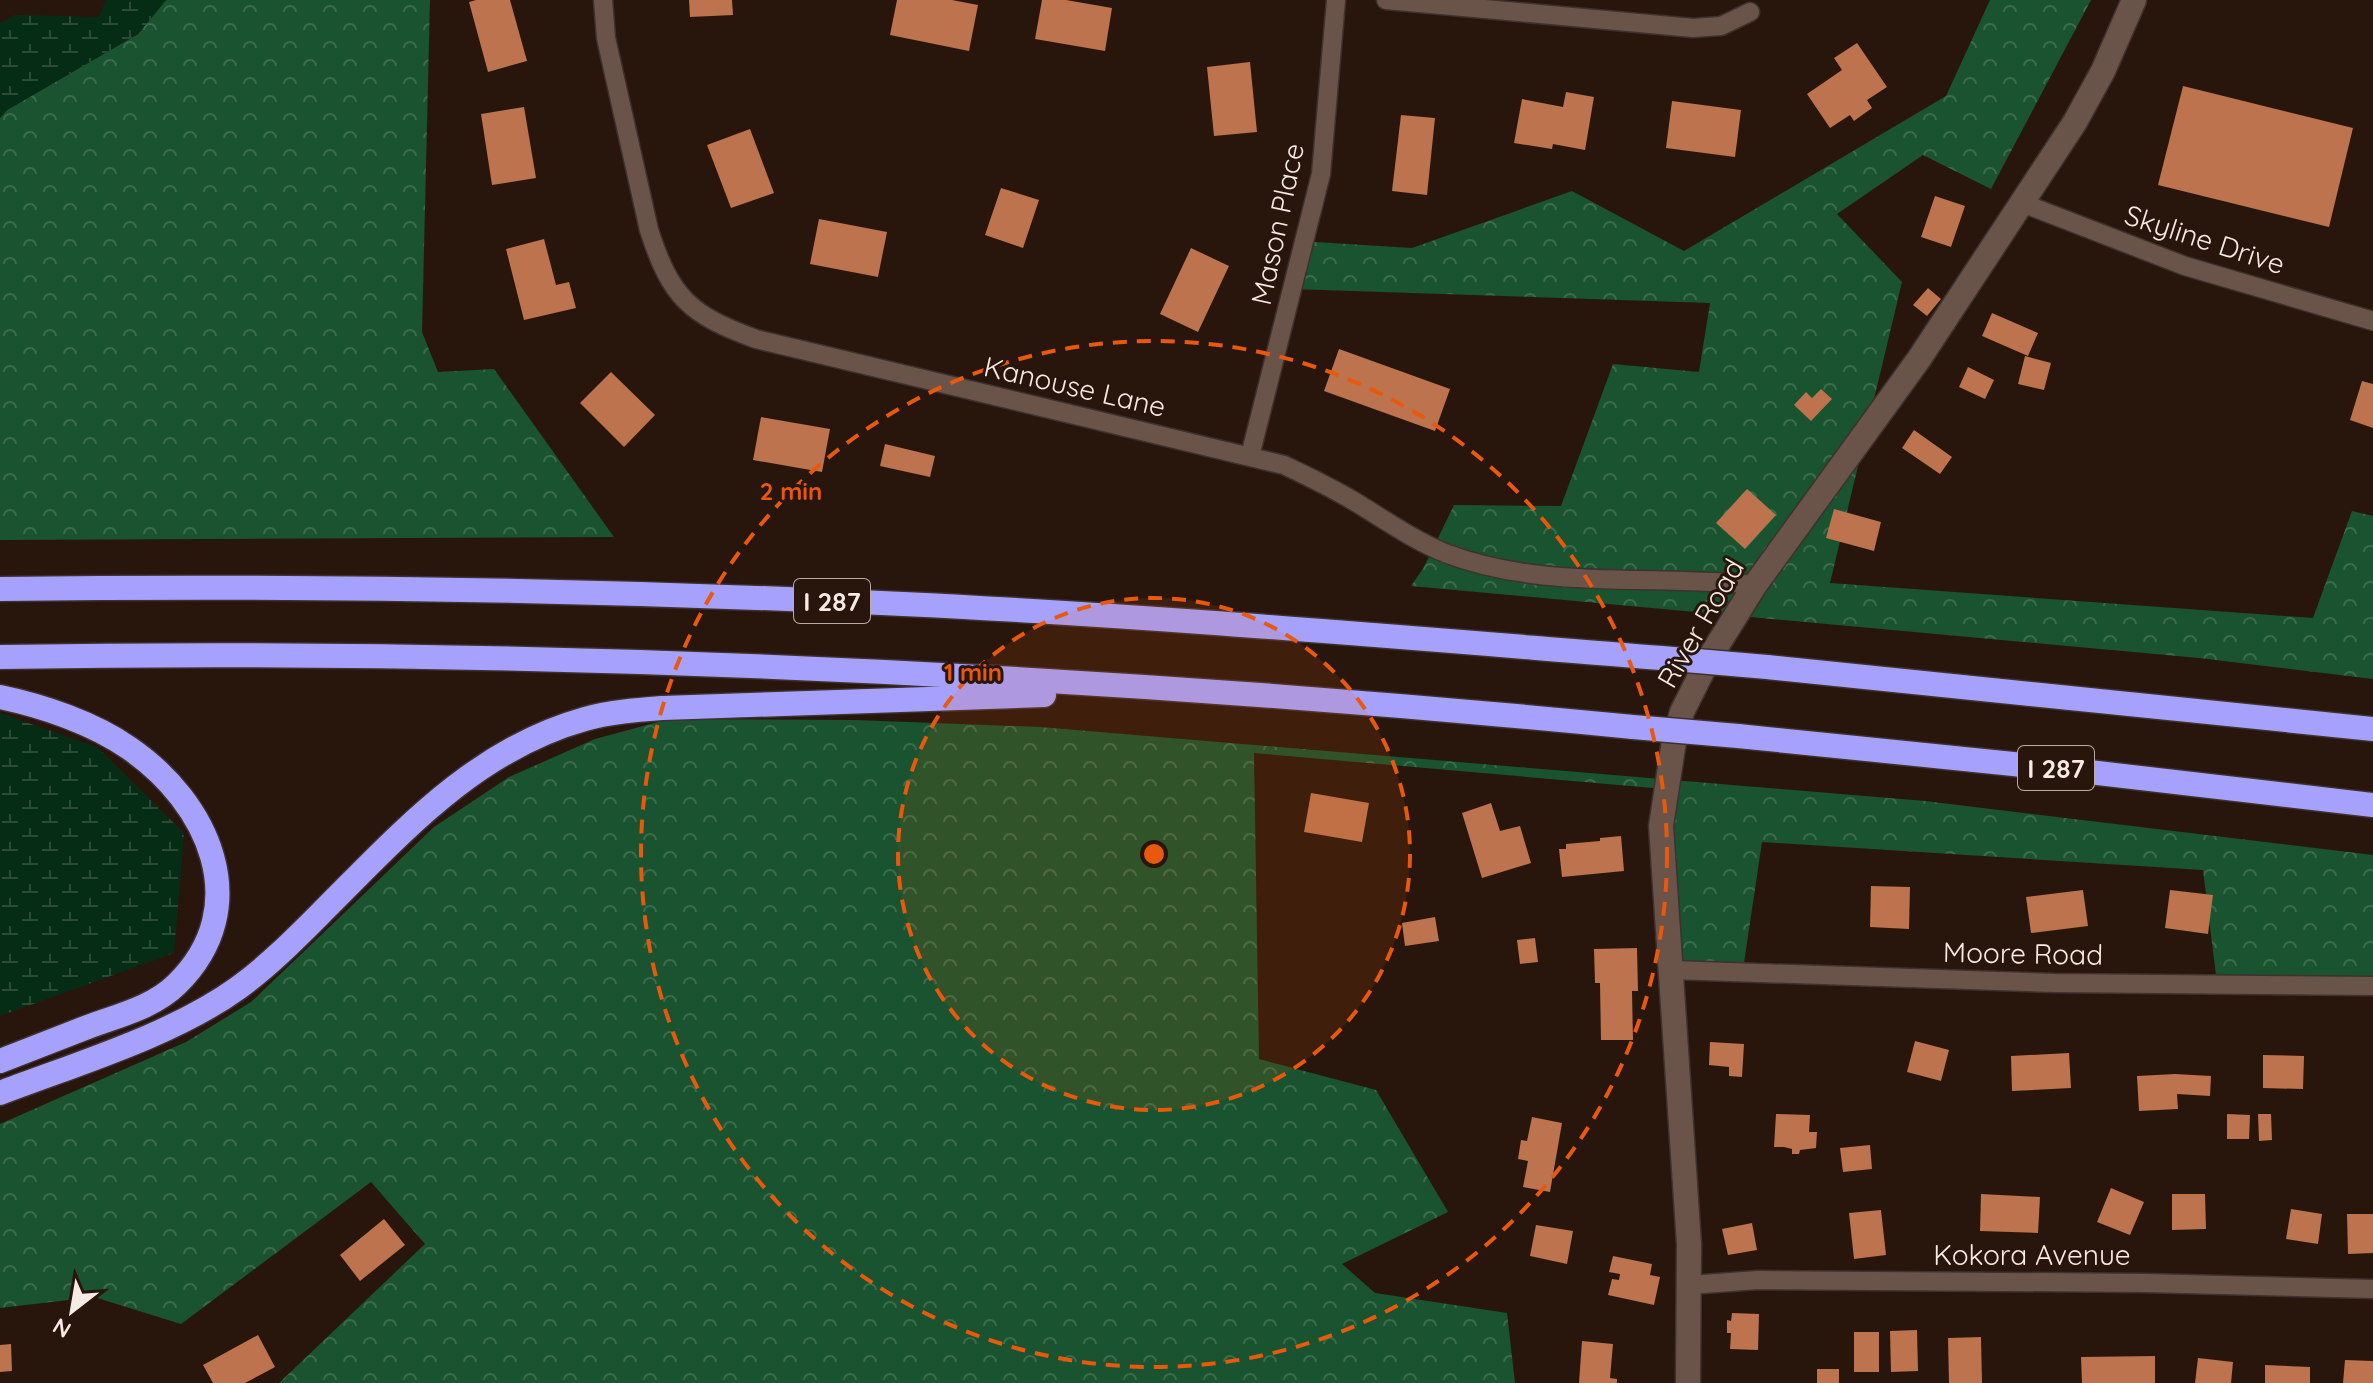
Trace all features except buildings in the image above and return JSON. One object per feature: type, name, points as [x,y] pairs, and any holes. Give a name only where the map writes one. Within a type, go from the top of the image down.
[{"type":"highway","name":"I 287","points":[[0,589],[435,589],[903,604],[1229,624],[1662,658],[2373,729]]},
{"type":"highway","name":"I 287","points":[[0,657],[263,655],[589,660],[900,673],[1210,691],[1738,736],[2373,805]]},
{"type":"highway","points":[[0,1093],[164,1029],[212,1006],[279,954],[447,790],[499,756],[556,728],[620,712],[677,707],[1210,691]]},
{"type":"highway","points":[[0,697],[100,731],[152,765],[192,809],[206,835],[215,862],[218,885],[211,930],[196,960],[176,986],[139,1008],[0,1061]]},
{"type":"street","name":"Kanouse Lane","points":[[603,0],[606,38],[649,230],[668,278],[688,306],[725,327],[756,339],[1284,465],[1364,507],[1405,533],[1472,562],[1515,571],[1608,580],[1706,580],[1755,585]]},
{"type":"street","name":"Mason Place","points":[[1250,456],[1321,174],[1336,0]]},
{"type":"street","points":[[1386,0],[1693,28],[1721,26],[1750,12]]},
{"type":"street","name":"River Road","points":[[1688,1383],[1690,1285],[1673,970],[1661,826],[1674,741],[1693,688],[1755,585],[1919,359],[2075,122],[2103,71],[2134,0]]},
{"type":"street","name":"Skyline Drive","points":[[2022,203],[2185,266],[2373,321]]},
{"type":"street","name":"Moore Road","points":[[1673,970],[2055,983],[2373,986]]},
{"type":"street","name":"Kokora Avenue","points":[[1690,1285],[1773,1280],[2145,1283],[2373,1289]]},
{"type":"green space","points":[[106,0],[166,0],[138,34],[7,110],[0,118],[0,23],[15,15],[99,17]]},
{"type":"green space","points":[[166,0],[430,0],[422,332],[438,372],[494,369],[614,537],[0,540],[0,118],[7,110],[138,34]]},
{"type":"green space","points":[[1990,0],[2091,0],[1991,189],[1923,155],[1837,214],[1902,282],[1830,583],[2313,618],[2352,511],[2373,516],[2373,679],[2199,658],[1411,586],[1424,567],[1454,505],[1561,506],[1613,364],[1699,372],[1710,303],[1292,289],[1299,241],[1412,248],[1572,191],[1684,251],[1946,96]]},
{"type":"green space","points":[[0,713],[97,747],[184,833],[174,953],[0,1016]]},
{"type":"green space","points":[[669,719],[855,720],[1040,727],[1925,801],[2373,855],[2373,988],[2217,983],[2203,870],[1762,842],[1744,963],[1663,964],[1653,788],[1254,753],[1259,1059],[1376,1090],[1448,1212],[1342,1264],[1375,1293],[1507,1313],[1515,1383],[279,1383],[425,1244],[371,1182],[181,1324],[94,1297],[0,1308],[0,1124],[186,1042],[251,1002],[434,827],[509,777],[595,739]]}]
